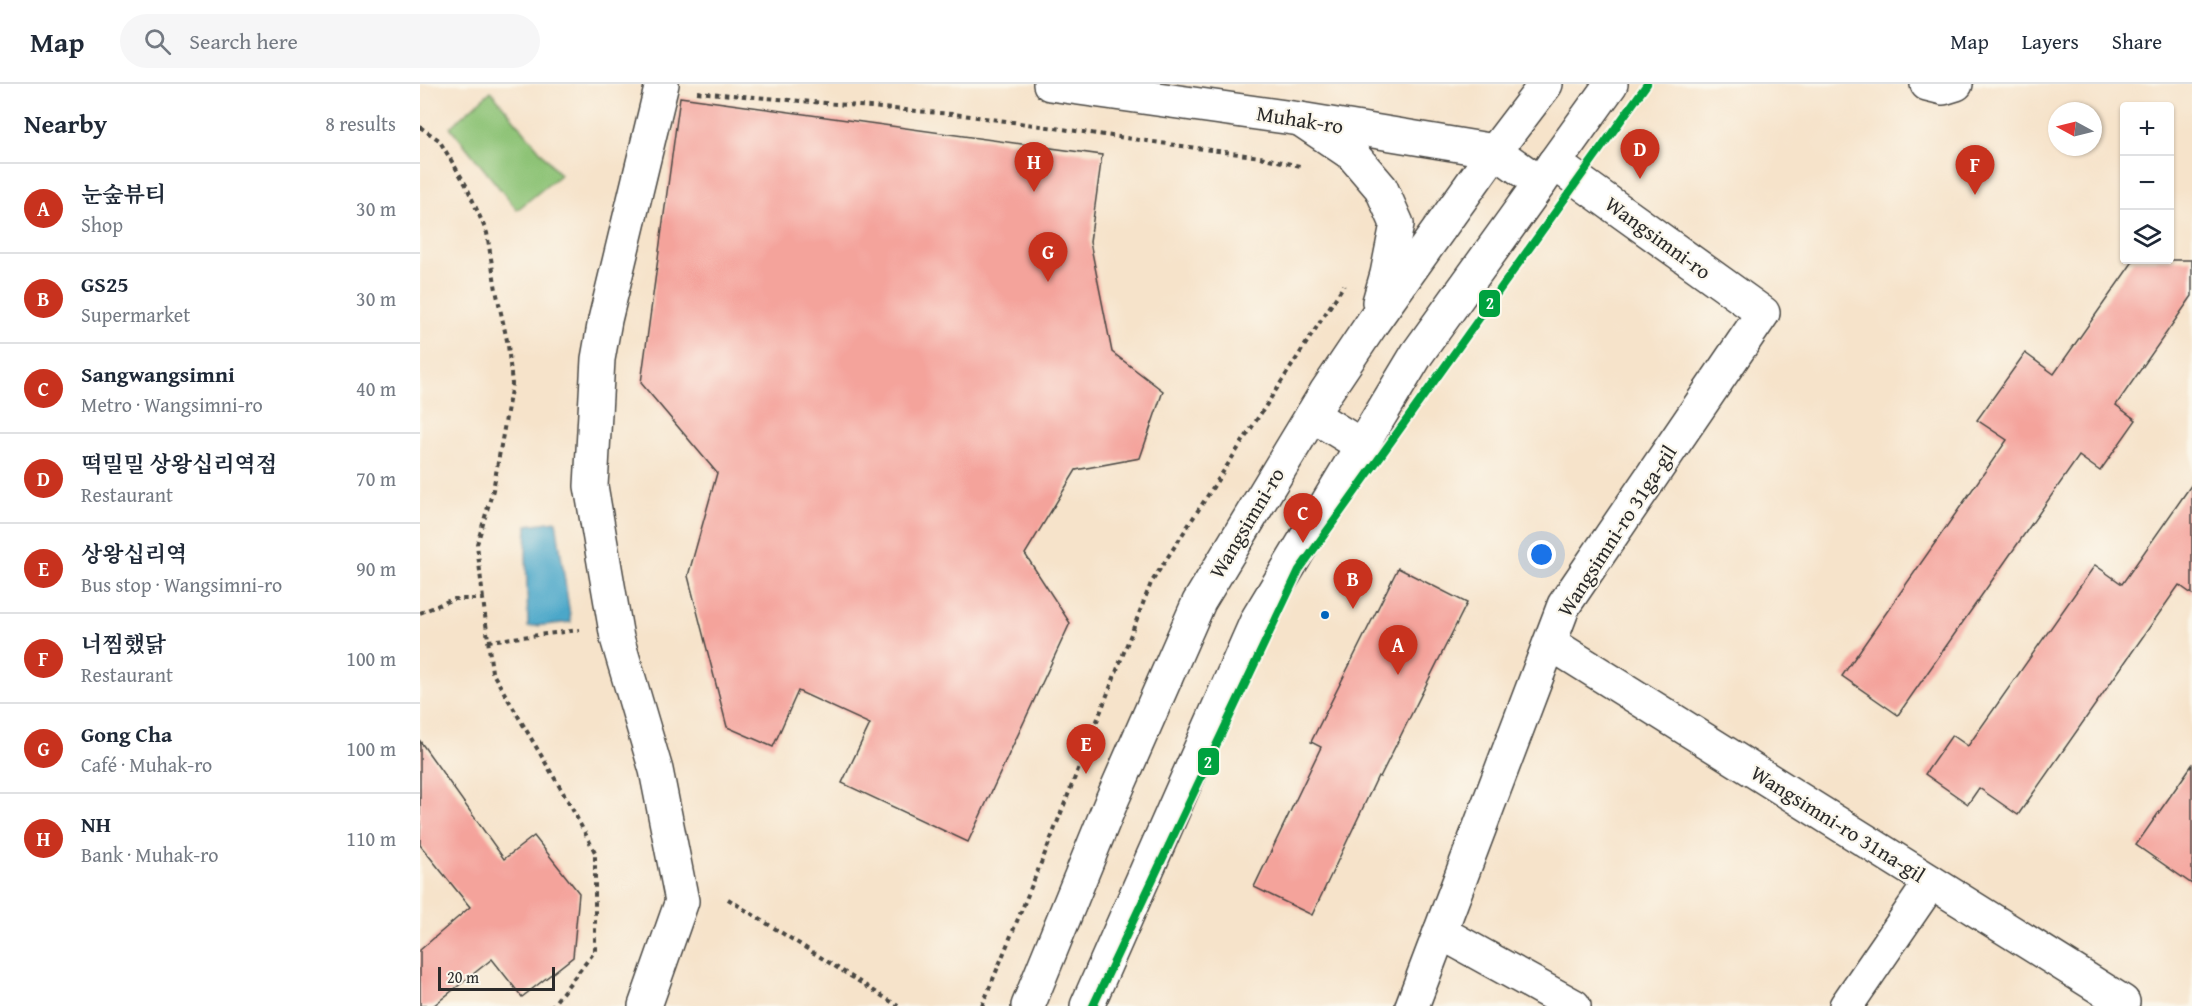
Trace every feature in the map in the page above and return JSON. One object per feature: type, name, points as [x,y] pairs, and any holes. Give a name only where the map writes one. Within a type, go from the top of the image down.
[{"type":"street","name":"Muhak-ro","points":[[1050,84],[1115,88],[1495,151],[1547,173]]},
{"type":"street","name":"Wangsimni-ro","points":[[1029,1006],[1112,800],[1199,603],[1312,415],[1373,322],[1495,151],[1546,84]]},
{"type":"street","points":[[1087,1006],[1258,618],[1418,354],[1611,84]]},
{"type":"street","points":[[1927,84],[1943,88],[1956,84]]},
{"type":"street","points":[[645,1006],[682,901],[656,770],[617,638],[591,486],[598,359],[605,320],[676,88]]},
{"type":"street","points":[[1300,119],[1352,154],[1381,188],[1397,224],[1387,274],[1373,322]]},
{"type":"street","name":"Wangsimni-ro","points":[[1547,173],[1762,314]]},
{"type":"street","name":"Wangsimni-ro 31ga-gil","points":[[1412,1006],[1564,605],[1762,314]]},
{"type":"street","points":[[1312,415],[1361,445]]},
{"type":"street","name":"Wangsimni-ro 31na-gil","points":[[1550,643],[2123,1002],[2122,1006]]},
{"type":"street","points":[[1846,1006],[1931,882]]},
{"type":"street","points":[[1440,932],[1574,1006]]},
{"type":"path","points":[[676,88],[963,115],[1260,156],[1309,170]]},
{"type":"path","points":[[420,127],[439,140],[466,186],[487,233],[508,345],[512,384],[493,490],[477,543],[492,672],[568,801],[595,852],[595,951],[552,1006]]},
{"type":"path","points":[[982,1006],[1048,846],[1150,584],[1346,280]]},
{"type":"path","points":[[420,613],[453,599],[483,599]]},
{"type":"path","points":[[488,641],[587,629]]},
{"type":"path","points":[[728,899],[898,1006]]},
{"type":"green space","points":[[491,91],[560,175],[517,210],[450,127]]},
{"type":"water","points":[[556,521],[571,622],[528,627],[527,525]]},
{"type":"building","points":[[680,97],[1102,155],[1090,242],[1112,352],[1163,391],[1140,458],[1076,470],[1025,554],[1070,623],[968,842],[842,783],[870,724],[798,691],[773,747],[727,727],[688,576],[717,473],[641,383]]},
{"type":"building","points":[[2174,260],[2192,260],[2192,296],[2116,405],[2136,420],[2100,471],[2079,456],[1898,715],[1842,676],[2007,440],[1977,420],[2025,353],[2054,374],[2131,264],[2174,264]]},
{"type":"building","points":[[2192,484],[2192,594],[2179,585],[2018,815],[1979,788],[1968,804],[1925,774],[1952,735],[1968,746],[2095,565],[2122,584]]},
{"type":"building","points":[[1398,568],[1467,603],[1380,777],[1378,776],[1312,915],[1254,887],[1321,747],[1311,742]]},
{"type":"building","points":[[420,741],[504,859],[534,836],[579,893],[573,957],[522,997],[492,959],[433,1006],[420,1006],[420,950],[470,907],[420,845]]},
{"type":"building","points":[[2192,765],[2192,884],[2136,845]]},
{"type":"transit line","name":"2","points":[[1093,1006],[1299,570],[1647,84]]},
{"type":"place","name":"떡밀밀 상왕십리역점","points":[[1640,179]]},
{"type":"place","name":"NH","points":[[1034,192]]},
{"type":"place","name":"너찜했닭","points":[[1975,195]]},
{"type":"place","name":"Gong Cha","points":[[1048,282]]},
{"type":"place","name":"Sangwangsimni","points":[[1303,543]]},
{"type":"place","name":"GS25","points":[[1353,609]]},
{"type":"place","name":"눈숲뷰티","points":[[1398,675]]},
{"type":"place","name":"상왕십리역","points":[[1086,774]]}]
